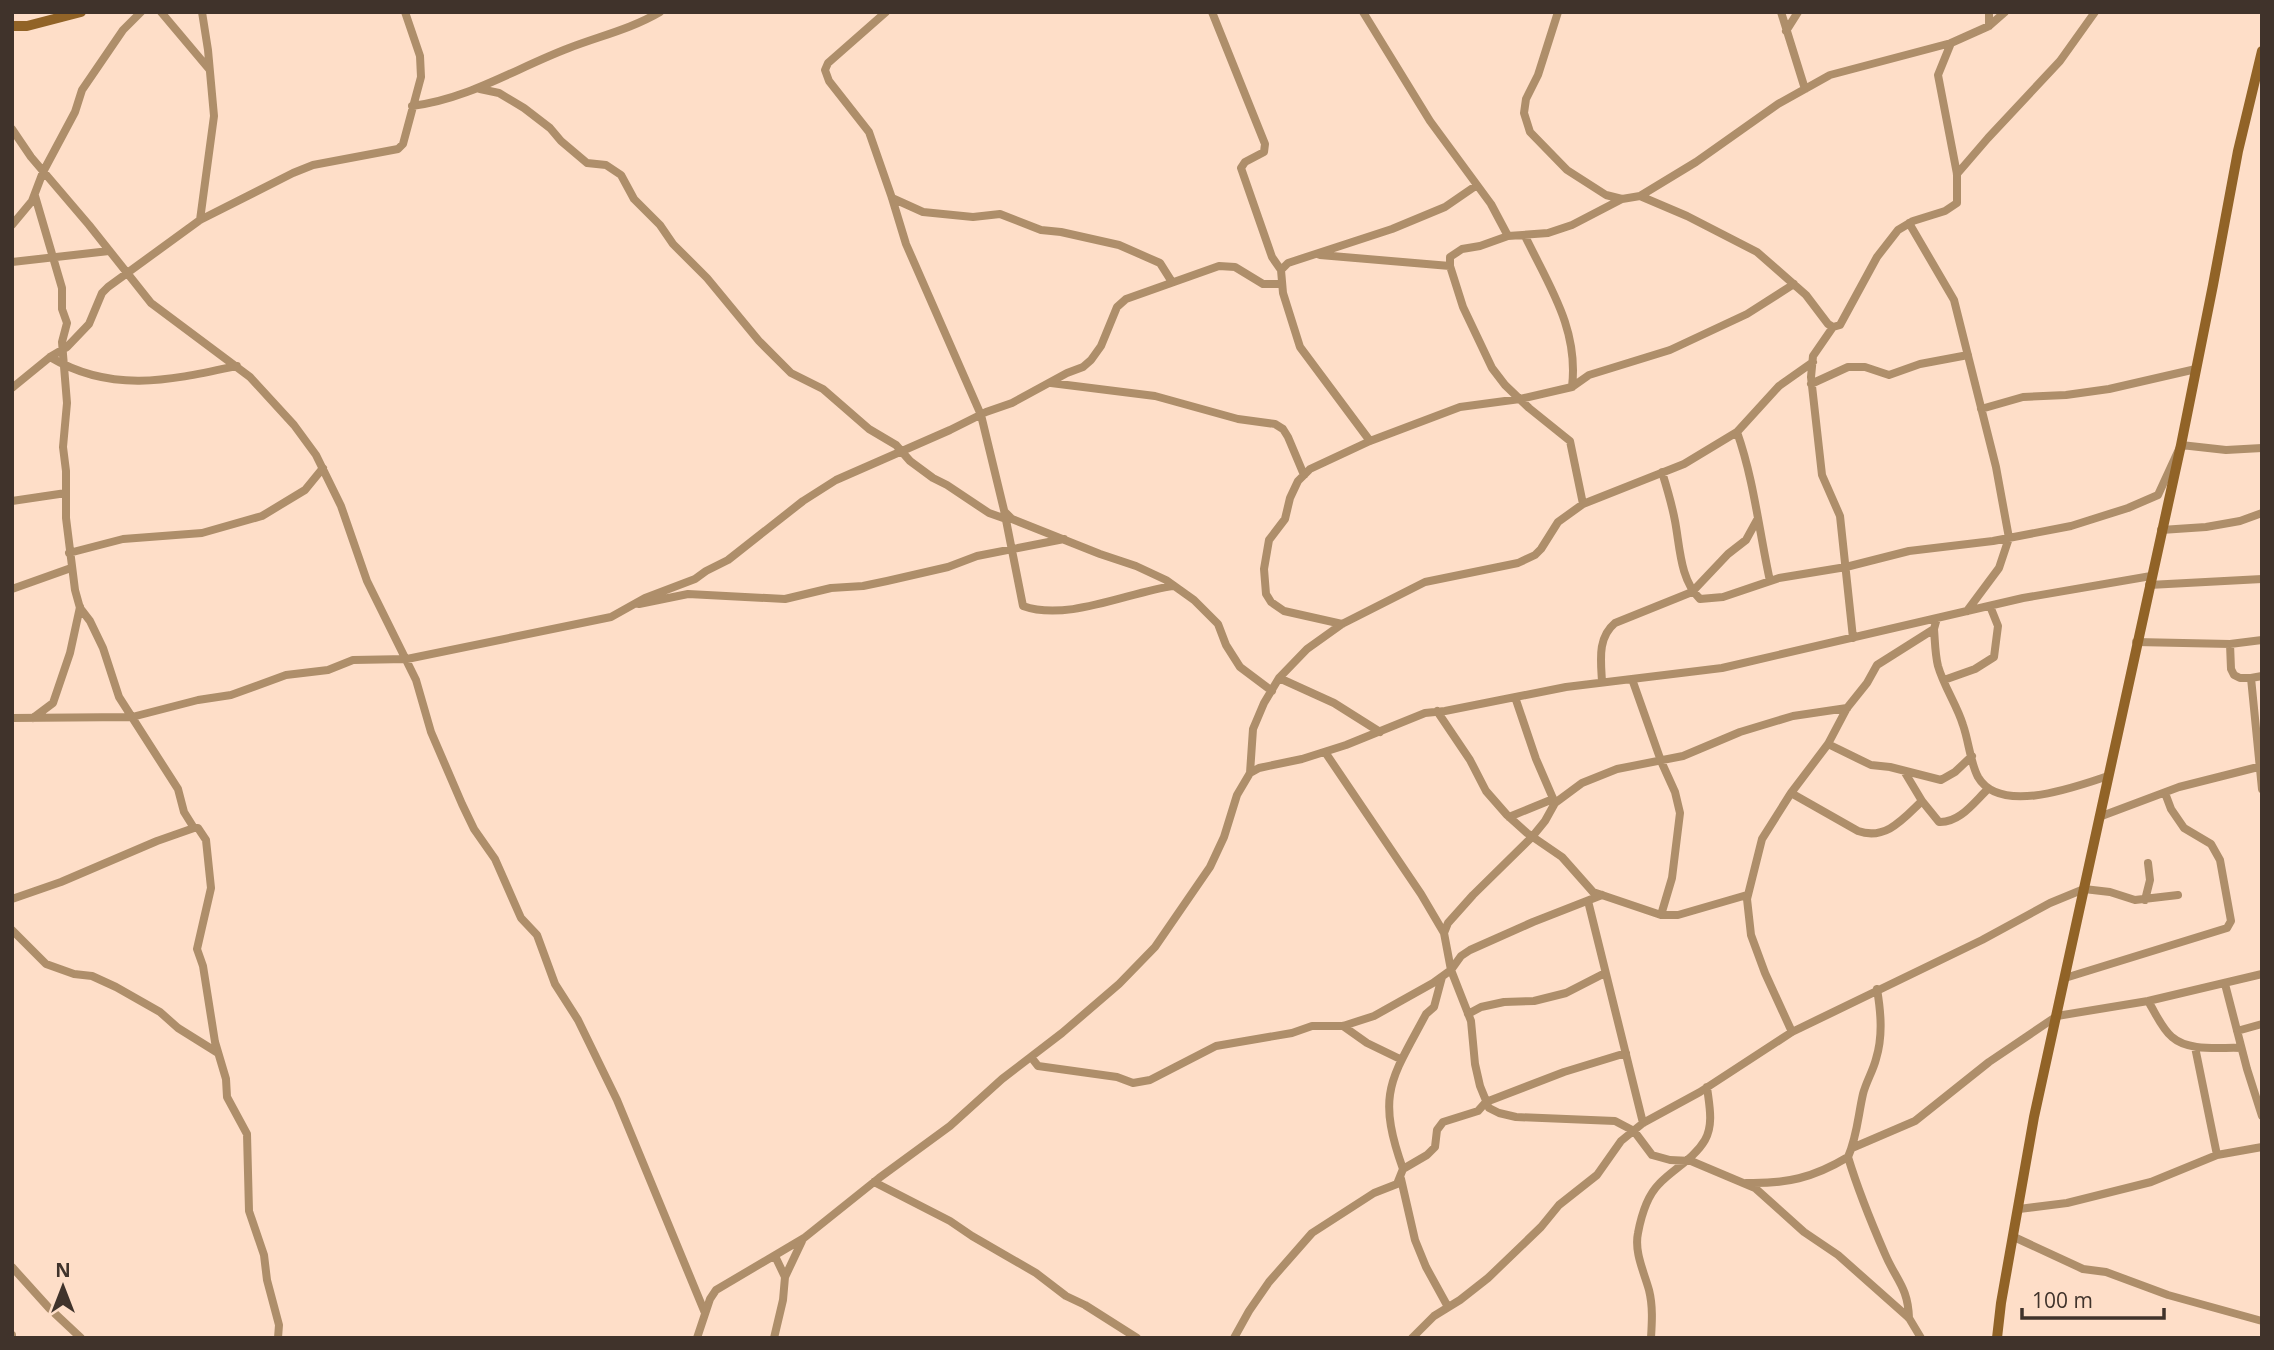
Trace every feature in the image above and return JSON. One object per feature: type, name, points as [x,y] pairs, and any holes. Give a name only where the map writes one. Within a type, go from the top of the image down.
[{"type":"street","points":[[12,26],[27,26],[81,12]]},
{"type":"street","points":[[12,225],[34,196],[43,172],[75,112],[82,90],[122,30],[141,12]]},
{"type":"street","points":[[161,12],[210,70]]},
{"type":"street","points":[[200,220],[214,116],[202,12]]},
{"type":"street","points":[[12,388],[50,357],[63,350],[89,324],[108,287],[200,220],[313,165],[398,149],[403,145],[421,77],[420,56],[405,12]]},
{"type":"street","points":[[412,106],[480,89],[570,48],[639,25],[660,12]]},
{"type":"street","points":[[886,12],[824,68],[829,81],[869,132],[906,244],[981,415],[1005,514],[1023,606],[1033,610],[1098,605],[1115,602],[1133,593],[1173,586]]},
{"type":"street","points":[[1212,12],[1265,144],[1264,152],[1245,162],[1241,168],[1272,257],[1281,270],[1281,284],[1300,347],[1370,441]]},
{"type":"street","points":[[1363,12],[1423,110],[1491,204],[1508,236]]},
{"type":"street","points":[[1558,12],[1538,75],[1526,99],[1524,113],[1530,132],[1567,170],[1606,195],[1622,199]]},
{"type":"street","points":[[1781,12],[1805,89]]},
{"type":"street","points":[[1786,31],[1798,12]]},
{"type":"street","points":[[1989,12],[1989,26]]},
{"type":"street","points":[[1583,504],[1570,440],[1520,399],[1492,368],[1463,307],[1450,266],[1450,257],[1462,249],[1508,236],[1548,233],[1572,225],[1622,199],[1640,196],[1696,162],[1778,104],[1830,75],[1951,43],[1989,26],[2005,12]]},
{"type":"street","points":[[1957,174],[2060,61],[2095,12]]},
{"type":"street","points":[[1853,638],[1840,516],[1822,475],[1811,384],[1812,362],[1813,356],[1833,327],[1840,325],[1877,257],[1898,230],[1909,223],[1945,211],[1957,203],[1957,174],[1938,75],[1951,43]]},
{"type":"street","points":[[1997,1338],[2034,1117],[2181,445],[2238,150],[2262,51]]},
{"type":"street","points":[[480,89],[499,93],[524,108],[587,163],[606,165],[621,174],[634,199],[707,278],[741,321],[791,373],[823,389],[848,413],[891,441],[933,478],[989,513],[1005,514],[1100,554],[1136,566],[1173,586],[1194,600],[1218,624],[1226,645],[1240,667],[1272,691]]},
{"type":"street","points":[[12,129],[43,172],[151,303],[237,366],[263,389],[294,425],[323,468],[341,506],[367,581],[420,691],[439,752],[462,804],[474,829],[502,873],[521,918],[534,931],[543,947],[555,984],[579,1020],[617,1100],[705,1312]]},
{"type":"street","points":[[1281,270],[1288,263],[1392,229],[1445,207],[1477,185]]},
{"type":"street","points":[[34,196],[62,288],[62,309],[67,323],[63,350],[67,403],[63,447],[71,568],[80,607],[103,648],[120,697],[178,789],[184,812],[206,840],[211,888],[197,944],[218,1053],[226,1079],[227,1097],[247,1134],[249,1210],[264,1255],[267,1280],[279,1325],[278,1338]]},
{"type":"street","points":[[1640,196],[1735,239],[1757,252],[1806,295],[1833,327]]},
{"type":"street","points":[[892,198],[923,212],[973,217],[1000,214],[1041,230],[1119,245],[1160,263],[1172,282]]},
{"type":"street","points":[[1909,223],[1954,300],[1996,467],[2009,538],[1999,568],[1967,611]]},
{"type":"street","points":[[1525,236],[1570,334],[1575,363],[1572,387]]},
{"type":"street","points":[[12,262],[109,251]]},
{"type":"street","points":[[1313,254],[1450,266]]},
{"type":"street","points":[[12,719],[132,717],[198,700],[231,695],[286,674],[328,670],[353,660],[407,660],[611,617],[695,579],[728,560],[825,487],[901,450],[1012,403],[1091,360],[1101,346],[1117,307],[1126,299],[1229,265],[1263,284],[1281,284]]},
{"type":"street","points":[[1342,624],[1284,611],[1271,602],[1266,594],[1264,569],[1269,540],[1284,519],[1298,481],[1310,469],[1370,441],[1460,407],[1520,399],[1572,387],[1589,375],[1643,360],[1747,314],[1794,284]]},
{"type":"street","points":[[1811,384],[1848,367],[1865,367],[1877,372],[1897,374],[1920,364],[1968,355]]},
{"type":"street","points":[[50,357],[64,365],[117,380],[141,382],[237,366]]},
{"type":"street","points":[[697,1338],[705,1312],[716,1290],[804,1238],[950,1126],[986,1092],[1119,984],[1155,947],[1210,867],[1224,837],[1237,795],[1250,773],[1253,729],[1279,678],[1307,649],[1342,624],[1425,582],[1518,563],[1535,555],[1558,522],[1583,504],[1684,464],[1737,432],[1779,386],[1812,362]]},
{"type":"street","points":[[1981,409],[2022,397],[2109,389],[2196,369]]},
{"type":"street","points":[[1051,383],[1156,396],[1238,419],[1275,424],[1283,429],[1288,437],[1304,475]]},
{"type":"street","points":[[1737,432],[1749,465],[1770,581]]},
{"type":"street","points":[[2181,445],[2226,450],[2262,448]]},
{"type":"street","points":[[1662,472],[1675,519],[1681,556],[1692,592],[1700,599],[1723,597],[1770,581],[1846,567],[1909,551],[2009,538],[2071,526],[2128,508],[2158,495],[2181,445]]},
{"type":"street","points":[[69,553],[123,540],[202,533],[262,516],[304,491],[323,468]]},
{"type":"street","points":[[12,501],[66,492]]},
{"type":"street","points":[[2161,530],[2206,527],[2262,513]]},
{"type":"street","points":[[1602,682],[1601,652],[1607,630],[1615,623],[1692,592],[1728,554],[1746,540],[1757,520]]},
{"type":"street","points":[[634,605],[688,594],[796,598],[831,588],[887,581],[1011,547],[1064,539]]},
{"type":"street","points":[[12,589],[71,568]]},
{"type":"street","points":[[1250,773],[1259,768],[1302,760],[1425,713],[1602,682],[1722,668],[2078,587],[2150,580],[2262,579]]},
{"type":"street","points":[[1944,680],[1975,669],[1994,657],[1998,626],[1990,606]]},
{"type":"street","points":[[33,718],[47,708],[56,696],[70,653],[80,607]]},
{"type":"street","points":[[1937,618],[1934,629],[1938,665],[1963,723],[1978,776],[1988,789],[2002,796],[2032,795],[2056,792],[2108,776]]},
{"type":"street","points":[[1792,1032],[1751,935],[1748,895],[1762,839],[1791,793],[1828,744],[1847,708],[1877,665],[1934,629]]},
{"type":"street","points":[[2136,642],[2230,643],[2262,640]]},
{"type":"street","points":[[2230,643],[2231,669],[2234,675],[2240,678],[2262,676]]},
{"type":"street","points":[[1279,678],[1334,704],[1380,732]]},
{"type":"street","points":[[2251,678],[2258,720],[2262,789]]},
{"type":"street","points":[[1632,679],[1675,792],[1680,813],[1672,878],[1661,915]]},
{"type":"street","points":[[1444,933],[1448,923],[1473,895],[1532,837],[1545,821],[1554,801],[1536,759],[1515,697]]},
{"type":"street","points":[[1509,817],[1554,801],[1582,783],[1617,769],[1683,756],[1740,732],[1793,716],[1847,708]]},
{"type":"street","points":[[1437,711],[1470,760],[1486,791],[1509,817],[1532,837],[1562,857],[1593,892],[1661,915],[1678,915],[1748,895]]},
{"type":"street","points":[[1828,744],[1871,765],[1941,780],[1955,772],[1972,756]]},
{"type":"street","points":[[1325,752],[1421,894],[1444,933],[1451,970],[1472,1029],[1475,1064],[1489,1108],[1516,1117],[1615,1121],[1634,1131],[1652,1155],[1687,1161],[1755,1188],[1804,1232],[1838,1255],[1909,1318],[1921,1338]]},
{"type":"street","points":[[2099,817],[2206,779],[2261,766]]},
{"type":"street","points":[[1904,771],[1922,801],[1939,822],[1947,822],[1960,816],[1988,789]]},
{"type":"street","points":[[1791,793],[1858,831],[1870,835],[1889,831],[1922,801]]},
{"type":"street","points":[[2065,978],[2227,928],[2231,921],[2220,860],[2211,844],[2184,828],[2171,809],[2165,793]]},
{"type":"street","points":[[12,899],[194,828]]},
{"type":"street","points":[[2145,900],[2150,880],[2148,863]]},
{"type":"street","points":[[1412,1338],[1434,1316],[1488,1278],[1541,1227],[1559,1205],[1597,1175],[1621,1141],[1643,1123],[1707,1087],[1792,1032],[1982,940],[2049,903],[2084,889],[2145,900],[2178,895]]},
{"type":"street","points":[[1031,1057],[1038,1066],[1117,1077],[1133,1083],[1150,1080],[1216,1046],[1292,1033],[1312,1026],[1343,1026],[1374,1016],[1442,977],[1470,950],[1602,895]]},
{"type":"street","points":[[1588,901],[1643,1123]]},
{"type":"street","points":[[12,930],[46,964],[74,974],[92,976],[116,987],[160,1012],[178,1028],[218,1053]]},
{"type":"street","points":[[1468,1014],[1481,1007],[1504,1002],[1534,1001],[1566,993],[1605,973]]},
{"type":"street","points":[[1852,1148],[1915,1121],[1989,1062],[2057,1016],[2148,1001],[2262,974]]},
{"type":"street","points":[[1442,977],[1434,1007],[1426,1014],[1394,1073],[1388,1105],[1393,1139],[1403,1169],[1401,1179],[1415,1240],[1448,1307]]},
{"type":"street","points":[[2225,984],[2262,1116]]},
{"type":"street","points":[[1743,1182],[1783,1182],[1807,1177],[1848,1157],[1863,1093],[1881,1038],[1877,989]]},
{"type":"street","points":[[2148,1001],[2170,1036],[2181,1044],[2241,1048]]},
{"type":"street","points":[[2237,1031],[2262,1024]]},
{"type":"street","points":[[1343,1026],[1367,1043],[1401,1059]]},
{"type":"street","points":[[2195,1047],[2217,1155]]},
{"type":"street","points":[[1403,1169],[1427,1155],[1434,1147],[1437,1130],[1443,1122],[1478,1111],[1486,1102],[1564,1072],[1626,1053]]},
{"type":"street","points":[[1651,1338],[1653,1317],[1649,1290],[1637,1248],[1637,1235],[1649,1197],[1705,1140],[1710,1122],[1707,1087]]},
{"type":"street","points":[[2019,1209],[2067,1203],[2151,1182],[2217,1155],[2262,1147]]},
{"type":"street","points":[[1848,1157],[1855,1182],[1885,1254],[1907,1296],[1909,1318]]},
{"type":"street","points":[[1234,1338],[1269,1282],[1312,1233],[1374,1193],[1397,1184],[1401,1179]]},
{"type":"street","points":[[874,1182],[950,1221],[1137,1338]]},
{"type":"street","points":[[2014,1237],[2083,1269],[2106,1272],[2168,1295],[2262,1321]]},
{"type":"street","points":[[774,1338],[783,1300],[785,1277],[804,1238]]},
{"type":"street","points":[[775,1256],[785,1277]]},
{"type":"street","points":[[12,1267],[81,1338]]}]
